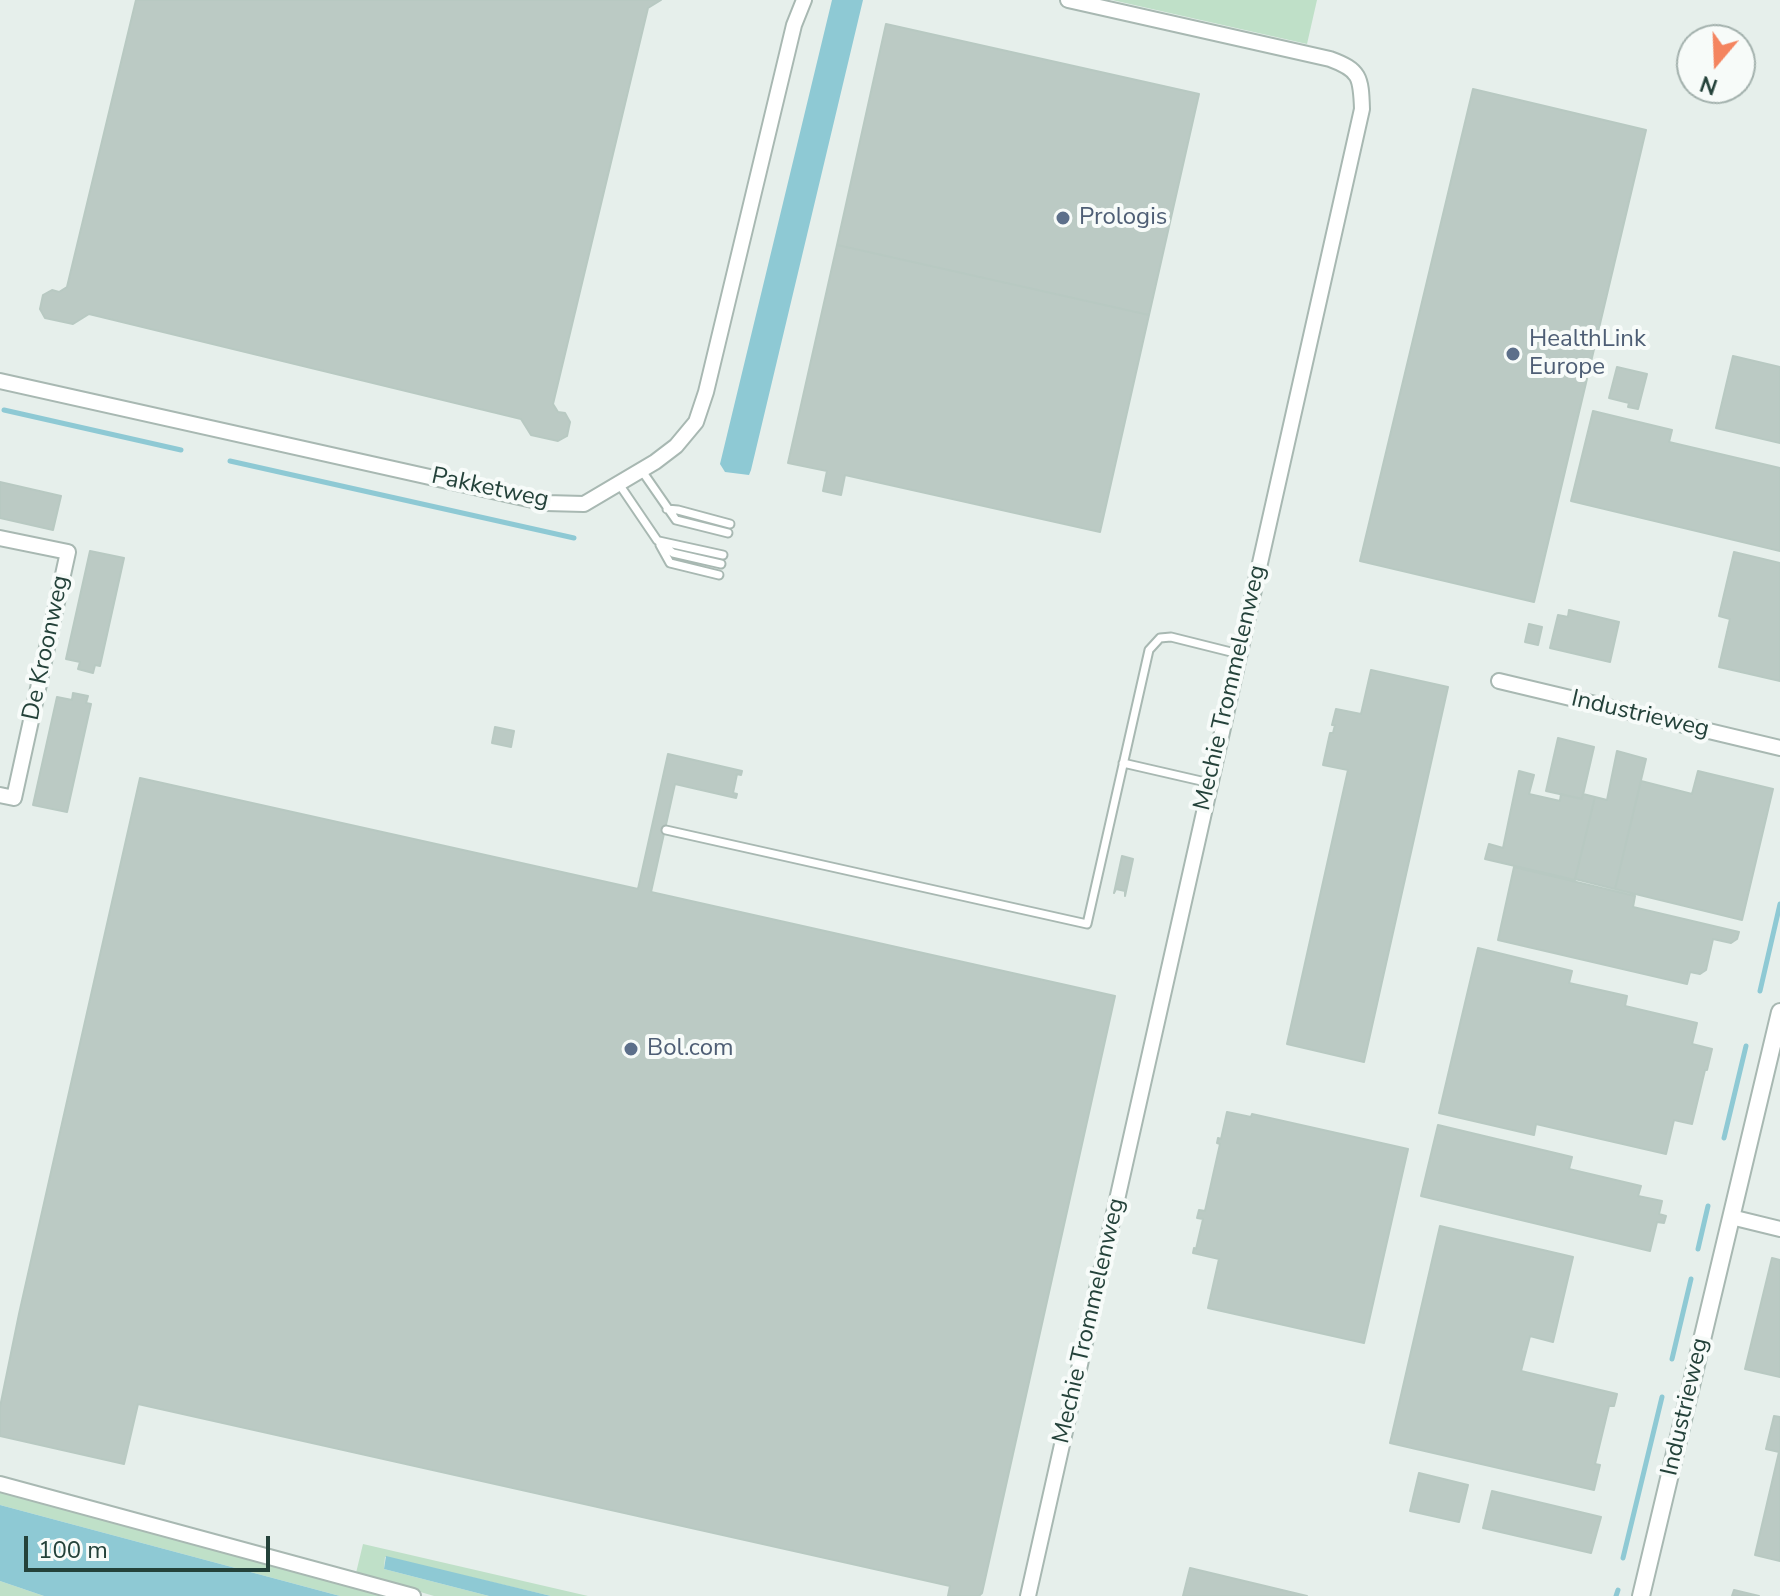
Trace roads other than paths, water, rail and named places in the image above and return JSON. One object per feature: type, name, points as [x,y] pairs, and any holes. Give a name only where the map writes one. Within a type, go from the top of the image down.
[{"type":"street","points":[[794,0],[794,25]]},
{"type":"street","points":[[794,25],[804,0]]},
{"type":"street","name":"Mechie Trommelenweg","points":[[1028,1596],[1362,109],[1361,84],[1350,66],[1068,0]]},
{"type":"street","name":"Pakketweg","points":[[0,381],[546,503],[584,504],[676,446],[696,422],[706,392],[794,25]]},
{"type":"street","name":"De Kroonweg","points":[[0,538],[68,552],[14,798],[0,795]]},
{"type":"street","name":"Industrieweg","points":[[1499,681],[1780,748]]},
{"type":"street","name":"Industrieweg","points":[[1641,1596],[1780,1012]]},
{"type":"street","points":[[1731,1217],[1780,1229]]},
{"type":"street","points":[[0,1484],[413,1596]]},
{"type":"lane","points":[[641,470],[667,509],[678,510],[729,529]]},
{"type":"lane","points":[[619,484],[670,563],[719,575]]},
{"type":"lane","points":[[657,540],[722,559]]},
{"type":"lane","points":[[666,830],[1087,924],[1153,642],[1171,637],[1239,654]]},
{"type":"lane","points":[[1123,763],[1210,783]]},
{"type":"water","points":[[832,0],[863,0],[751,470],[749,475],[725,472],[720,464]]},
{"type":"water","points":[[0,1505],[340,1596],[44,1596],[0,1581]]},
{"type":"water","points":[[386,1556],[551,1596],[489,1596],[384,1569]]},
{"type":"waterway","points":[[4,410],[181,450]]},
{"type":"waterway","points":[[230,461],[574,538]]},
{"type":"waterway","points":[[1760,991],[1780,904]]},
{"type":"waterway","points":[[1724,1138],[1746,1046]]},
{"type":"waterway","points":[[1698,1249],[1708,1206]]},
{"type":"waterway","points":[[1672,1359],[1691,1279]]},
{"type":"waterway","points":[[1623,1558],[1662,1397]]},
{"type":"waterway","points":[[1616,1596],[1618,1590]]},
{"type":"place","name":"Prologis","points":[[1063,218]]},
{"type":"place","name":"HealthLink Europe","points":[[1513,354]]},
{"type":"place","name":"Bol.com","points":[[631,1049]]}]
